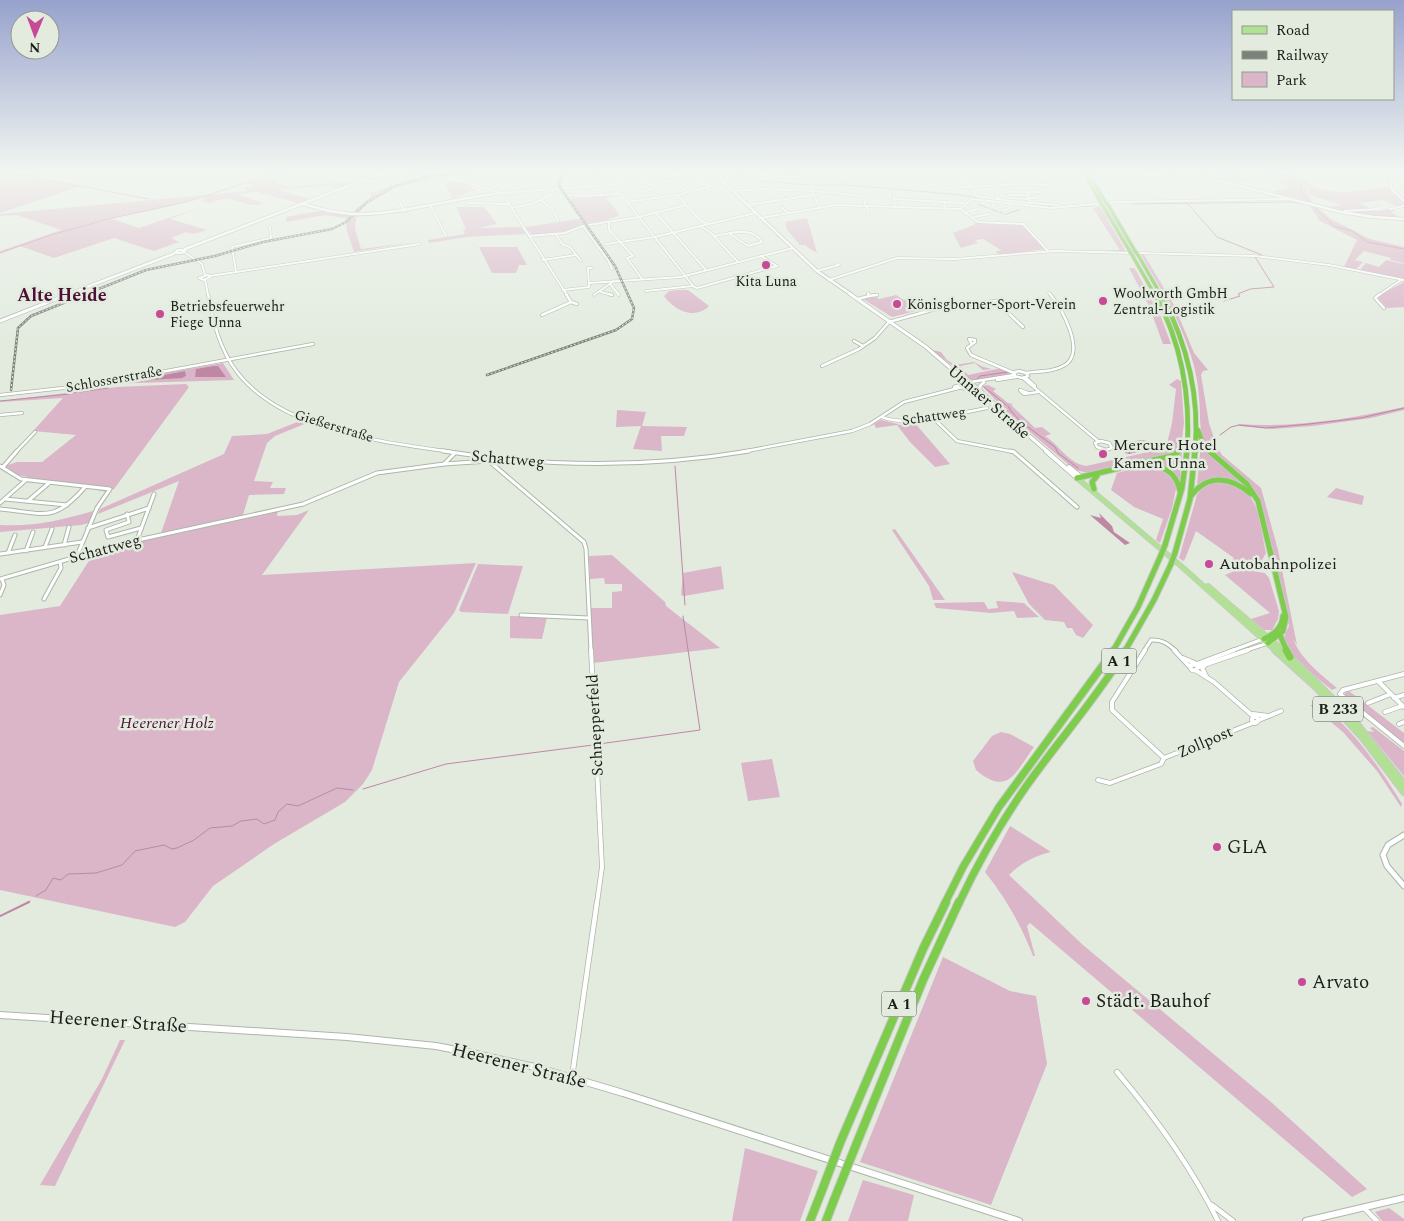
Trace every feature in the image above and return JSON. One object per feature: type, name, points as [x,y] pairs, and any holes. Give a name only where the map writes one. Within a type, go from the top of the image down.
[{"type":"highway","name":"A 1","points":[[810,1221],[840,1143],[923,949],[963,867],[999,807],[1113,652],[1138,608],[1165,545],[1181,496],[1189,436],[1187,392],[1182,364],[1175,340],[1159,302],[1117,228]]},
{"type":"highway","name":"A 1","points":[[826,1221],[934,954],[980,860],[1015,804],[1123,655],[1149,611],[1175,553],[1189,498],[1195,459],[1196,425],[1192,383],[1184,346],[1165,302],[1120,228]]},
{"type":"highway","points":[[1196,425],[1203,444],[1210,453],[1247,484],[1258,501],[1286,617],[1280,641],[1290,657]]},
{"type":"highway","points":[[1080,479],[1175,455],[1182,449],[1189,436]]},
{"type":"highway","points":[[1080,479],[1140,465],[1160,466],[1171,472],[1178,479],[1181,496]]},
{"type":"highway","points":[[1094,489],[1092,482],[1097,476]]},
{"type":"highway","points":[[1189,498],[1201,484],[1211,480],[1233,483],[1245,488],[1252,495],[1256,503],[1283,616],[1280,627],[1268,640]]},
{"type":"highway","points":[[1268,640],[1280,635]]},
{"type":"main road","points":[[0,321],[176,253],[178,250],[184,251],[242,228]]},
{"type":"main road","points":[[771,228],[817,271],[942,361]]},
{"type":"main road","name":"Unnaer Straße","points":[[942,361],[971,384]]},
{"type":"main road","name":"Unnaer Straße","points":[[942,361],[971,384],[1245,623],[1290,657],[1346,711],[1404,784]]},
{"type":"main road","points":[[978,391],[984,382]]},
{"type":"main road","name":"Unnaer Straße","points":[[1080,479],[1094,489],[1268,640],[1340,711],[1378,756],[1404,792]]},
{"type":"main road","points":[[1404,835],[1388,845],[1383,855],[1387,866],[1404,886]]},
{"type":"main road","name":"Heerener Straße","points":[[0,1015],[393,1041],[472,1052],[572,1077],[1019,1221]]},
{"type":"main road","points":[[1306,1221],[1404,1198]]},
{"type":"street","points":[[236,272],[232,247],[272,238],[270,228]]},
{"type":"street","points":[[442,228],[446,236]]},
{"type":"street","points":[[524,228],[571,302],[577,304]]},
{"type":"street","points":[[529,236],[565,233],[578,228]]},
{"type":"street","points":[[584,228],[608,260],[612,269]]},
{"type":"street","points":[[609,228],[633,256],[627,258],[642,279]]},
{"type":"street","points":[[647,228],[693,286]]},
{"type":"street","points":[[669,228],[707,270]]},
{"type":"street","points":[[606,244],[655,237],[694,228]]},
{"type":"street","points":[[704,228],[738,262]]},
{"type":"street","points":[[1027,228],[1048,251]]},
{"type":"street","points":[[714,236],[730,234],[752,232],[762,242],[748,246],[730,234]]},
{"type":"street","points":[[556,234],[562,244],[570,247],[581,261]]},
{"type":"street","points":[[184,251],[202,264],[205,275],[210,276],[420,244]]},
{"type":"street","points":[[589,283],[686,276],[793,248]]},
{"type":"street","points":[[829,280],[894,259],[955,259],[1048,251],[1256,256],[1329,264],[1403,280]]},
{"type":"street","points":[[544,260],[576,255]]},
{"type":"street","points":[[646,291],[693,286],[698,288],[777,266],[761,256]]},
{"type":"street","points":[[817,271],[839,265],[837,264]]},
{"type":"street","points":[[563,290],[589,287],[588,268],[592,268]]},
{"type":"street","name":"Gießerstraße","points":[[205,275],[199,278],[205,279],[213,321],[228,359],[254,390],[279,406],[327,427],[366,437],[454,454]]},
{"type":"street","points":[[205,279],[210,276]]},
{"type":"street","points":[[594,296],[615,280]]},
{"type":"street","points":[[1384,308],[1376,298],[1403,280]]},
{"type":"street","points":[[610,284],[620,295]]},
{"type":"street","points":[[600,292],[612,295]]},
{"type":"street","points":[[972,344],[967,349],[971,356],[994,363],[1015,374],[1025,376],[1063,365],[1070,361],[1073,355],[1070,335],[1064,316],[1054,297],[1049,293]]},
{"type":"street","points":[[857,300],[869,295],[877,295]]},
{"type":"street","points":[[822,366],[863,346],[878,336],[889,322],[939,308],[996,301],[1023,326]]},
{"type":"street","points":[[542,315],[571,302]]},
{"type":"street","points":[[854,341],[863,346]]},
{"type":"street","name":"Schlosserstraße","points":[[0,395],[90,385],[313,344]]},
{"type":"street","points":[[971,384],[1015,374]]},
{"type":"street","points":[[971,384],[1015,374],[1025,376],[1039,391],[1098,441],[1107,442],[1112,448],[1108,450],[1100,449],[1095,444],[1098,441]]},
{"type":"street","name":"Schattweg","points":[[957,387],[960,383],[959,376]]},
{"type":"street","name":"Schattweg","points":[[1,579],[137,540],[304,503],[377,473],[444,464],[454,454],[571,464],[633,463],[732,453],[844,433],[866,426],[904,402],[971,384]]},
{"type":"street","name":"Schattweg","points":[[957,387],[978,391]]},
{"type":"street","points":[[1028,393],[1039,391]]},
{"type":"street","name":"Schattweg","points":[[881,417],[901,422],[987,408]]},
{"type":"street","points":[[0,415],[22,413]]},
{"type":"street","points":[[932,417],[956,441],[1014,452],[1077,507]]},
{"type":"street","points":[[35,432],[1,467],[21,479],[110,489],[97,508],[82,542],[79,556]]},
{"type":"street","name":"Schnepperfeld","points":[[444,464],[489,461],[584,542],[586,549],[602,867],[572,1077]]},
{"type":"street","points":[[0,503],[26,480]]},
{"type":"street","points":[[28,501],[49,482]]},
{"type":"street","points":[[0,509],[46,513],[60,510],[68,505],[86,486]]},
{"type":"street","points":[[137,540],[154,494]]},
{"type":"street","points":[[5,499],[68,505]]},
{"type":"street","points":[[88,528],[149,508]]},
{"type":"street","points":[[127,514],[129,522],[106,530],[108,537],[141,528]]},
{"type":"street","points":[[64,545],[69,527]]},
{"type":"street","points":[[45,548],[52,529]]},
{"type":"street","points":[[26,551],[33,532]]},
{"type":"street","points":[[8,554],[15,535]]},
{"type":"street","points":[[0,554],[82,542]]},
{"type":"street","points":[[44,599],[61,568],[60,562]]},
{"type":"street","points":[[0,595],[4,585],[1,579]]},
{"type":"street","points":[[521,615],[589,618]]},
{"type":"street","points":[[1245,623],[1255,635],[1254,640],[1249,644]]},
{"type":"street","name":"Zollpost","points":[[1164,758],[1114,712],[1111,706],[1149,642],[1154,639],[1163,641],[1255,719]]},
{"type":"street","points":[[1191,665],[1249,644],[1268,640]]},
{"type":"street","points":[[1197,669],[1212,661],[1268,640]]},
{"type":"street","name":"Zollpost","points":[[1178,654],[1191,665]]},
{"type":"street","points":[[1183,658],[1194,663],[1205,661]]},
{"type":"street","points":[[1206,677],[1202,668],[1212,661]]},
{"type":"street","points":[[1404,674],[1340,692],[1340,696],[1404,746]]},
{"type":"street","points":[[1379,682],[1403,707],[1386,712]]},
{"type":"street","points":[[1368,703],[1392,696],[1404,695]]},
{"type":"street","name":"Zollpost","points":[[1246,710],[1258,716],[1270,716]]},
{"type":"street","name":"Zollpost","points":[[1098,780],[1110,783],[1161,764],[1164,758],[1176,755],[1247,725],[1255,719],[1270,716],[1281,711]]},
{"type":"street","points":[[1399,724],[1404,722]]},
{"type":"street","points":[[1117,1072],[1147,1107],[1175,1145],[1210,1203],[1218,1221]]},
{"type":"street","points":[[1210,1203],[1233,1221]]},
{"type":"street","points":[[1364,1208],[1377,1221]]},
{"type":"green space","points":[[55,228],[200,228],[207,230],[194,234],[186,232],[171,238],[179,242],[154,251],[114,238],[54,258],[20,246],[0,253],[0,251],[61,230]]},
{"type":"green space","points":[[346,228],[355,228],[361,249],[415,242],[354,252]]},
{"type":"green space","points":[[522,228],[526,234],[466,237],[429,243],[428,240],[465,234],[463,230]]},
{"type":"green space","points":[[526,228],[576,228],[563,232],[532,235]]},
{"type":"green space","points":[[786,228],[810,228],[817,253],[806,245],[800,245]]},
{"type":"green space","points":[[966,228],[1027,228],[1045,249],[1001,255],[995,252],[1001,250],[983,239],[975,240],[978,243],[961,248],[953,233]]},
{"type":"green space","points":[[1106,228],[1112,228],[1126,252],[1097,251],[1120,250]]},
{"type":"green space","points":[[1334,228],[1349,228],[1370,239],[1404,247],[1404,263],[1364,251],[1355,260],[1363,262],[1356,269],[1344,267],[1357,240]]},
{"type":"green space","points":[[479,247],[517,247],[527,265],[519,265],[516,273],[492,273]]},
{"type":"green space","points":[[1140,253],[1143,253],[1174,305],[1194,353],[1208,370],[1203,371],[1201,375],[1209,423],[1217,447],[1222,455],[1261,488],[1278,550],[1297,645],[1293,639],[1296,646],[1306,660],[1337,688],[1332,690],[1305,667],[1287,647],[1285,637],[1289,626],[1260,501],[1248,485],[1217,458],[1205,443],[1201,427],[1197,381],[1190,353],[1174,314]]},
{"type":"green space","points":[[1386,260],[1404,264],[1404,279],[1360,270],[1366,263],[1379,267]]},
{"type":"green space","points":[[1129,268],[1134,268],[1137,272],[1161,317],[1171,344],[1163,344],[1149,306]]},
{"type":"green space","points":[[1404,282],[1404,307],[1387,308],[1377,297]]},
{"type":"green space","points":[[688,290],[709,306],[692,313],[679,309],[664,296],[669,291]]},
{"type":"green space","name":"Könisgborner-Sport-Verein","points":[[896,295],[904,300],[913,298],[928,308],[892,317],[863,299],[875,296],[879,299]]},
{"type":"green space","points":[[932,350],[941,352],[947,360],[955,365],[974,362],[992,369],[983,370],[975,363],[960,366],[968,375],[1002,368],[1010,372],[1009,375],[973,381]]},
{"type":"green space","points":[[223,363],[234,380],[103,384]]},
{"type":"green space","points":[[1177,379],[1181,381],[1184,423],[1181,448],[1174,453],[1089,473],[1075,470],[1011,416],[982,386],[988,385],[996,389],[993,391],[1008,403],[1013,404],[1011,405],[1035,428],[1042,427],[1051,434],[1045,436],[1069,458],[1086,466],[1166,448],[1172,423],[1176,389],[1169,385]]},
{"type":"green space","points":[[186,384],[189,387],[114,489],[106,492],[88,488],[27,482],[28,477],[19,475],[5,466],[17,462],[42,462],[76,435],[33,431],[63,398],[0,401],[117,387]]},
{"type":"green space","points":[[1404,407],[1404,410],[1371,418],[1313,426],[1273,429],[1240,426],[1238,424],[1280,425],[1322,422]]},
{"type":"green space","points":[[617,410],[646,412],[642,426],[687,427],[684,436],[661,436],[662,451],[633,449],[641,426],[616,427]]},
{"type":"green space","points":[[881,420],[899,425],[914,422],[950,464],[935,467],[910,442],[897,425],[876,428],[874,424]]},
{"type":"green space","name":"Heerener Holz","points":[[300,421],[307,423],[275,436],[267,443],[254,481],[273,482],[270,488],[286,488],[284,494],[249,495],[243,515],[256,515],[278,510],[277,516],[297,515],[309,510],[262,575],[476,563],[454,613],[399,682],[372,770],[363,784],[345,802],[274,844],[213,886],[185,922],[175,927],[0,890],[0,615],[60,606],[94,553],[160,536],[179,481],[98,514],[100,509],[224,454],[232,436],[267,434]]},
{"type":"green space","points":[[1201,444],[1249,489],[1237,484],[1223,482],[1197,484]]},
{"type":"green space","points":[[1182,452],[1180,479],[1166,467],[1146,463]]},
{"type":"green space","points":[[1146,465],[1168,471],[1177,484],[1172,508],[1160,543],[1156,540],[1163,519],[1134,507],[1111,490],[1117,473]]},
{"type":"green space","points":[[1219,482],[1233,485],[1243,491],[1251,498],[1256,507],[1266,553],[1258,567],[1236,564],[1231,561],[1234,558],[1196,531],[1185,559],[1183,561],[1179,558],[1197,495],[1206,486]]},
{"type":"green space","points":[[1336,488],[1364,496],[1362,505],[1327,497]]},
{"type":"green space","points":[[93,511],[89,523],[81,525],[0,532],[0,525],[24,525],[47,522]]},
{"type":"green space","points":[[895,529],[945,600],[933,600],[929,586],[892,530]]},
{"type":"green space","points":[[612,555],[665,602],[666,606],[720,648],[593,663],[591,608],[612,608],[612,592],[622,591],[622,584],[605,584],[604,578],[590,579],[589,556]]},
{"type":"green space","points":[[478,564],[523,566],[508,614],[461,612],[459,610]]},
{"type":"green space","points":[[721,566],[724,589],[681,595],[683,573]]},
{"type":"green space","points":[[1239,569],[1265,573],[1269,578],[1279,611],[1278,619],[1272,630],[1264,630],[1251,619],[1270,613],[1225,575]]},
{"type":"green space","points":[[1012,572],[1054,585],[1093,625],[1083,638],[1076,635],[1072,628],[1067,628],[1064,622],[1045,620],[1029,604]]},
{"type":"green space","points":[[996,601],[1024,603],[1039,617],[1017,618],[1014,611],[991,613],[936,608],[934,603],[984,602],[988,609],[998,608]]},
{"type":"green space","points":[[510,616],[547,617],[542,639],[510,638]]},
{"type":"green space","points":[[1349,691],[1404,733],[1404,744],[1345,697],[1345,693]]},
{"type":"green space","points":[[1310,705],[1322,708],[1335,717],[1362,745],[1386,778],[1402,804],[1401,807],[1377,771],[1343,732]]},
{"type":"green space","points":[[1373,727],[1404,751],[1404,776],[1367,731],[1374,732],[1370,728]]},
{"type":"green space","points":[[1001,732],[1010,734],[1034,747],[1016,773],[1003,781],[996,781],[987,778],[976,770],[973,761],[992,736]]},
{"type":"green space","points":[[772,759],[780,797],[748,801],[741,763]]},
{"type":"green space","points":[[1010,826],[1051,852],[1028,860],[1009,875],[1083,945],[1271,1102],[1367,1189],[1352,1197],[1030,923],[1027,926],[1035,956],[1033,956],[1012,912],[985,872]]},
{"type":"green space","points":[[943,957],[1010,991],[1036,996],[1047,1064],[991,1205],[860,1162]]},
{"type":"green space","points":[[120,1040],[125,1040],[55,1186],[40,1185],[102,1079]]},
{"type":"green space","points":[[745,1148],[818,1171],[800,1221],[732,1221]]},
{"type":"green space","points":[[863,1180],[914,1195],[908,1221],[848,1221]]},
{"type":"green space","points":[[1389,1208],[1404,1219],[1404,1221],[1382,1221],[1375,1212]]},
{"type":"shaded area","points":[[218,366],[226,377],[195,377],[196,369]]},
{"type":"shaded area","points":[[185,371],[186,376],[182,378],[133,381]]},
{"type":"shaded area","points":[[1140,440],[1154,442],[1162,447],[1129,454],[1125,453],[1123,445]]},
{"type":"shaded area","points":[[1099,513],[1112,526],[1114,532],[1130,543],[1125,545],[1090,515],[1101,518]]},
{"type":"waterway","points":[[0,253],[76,228]]},
{"type":"waterway","points":[[1209,228],[1217,237],[1262,255]]},
{"type":"waterway","points":[[1341,228],[1352,231],[1367,242],[1404,249]]},
{"type":"waterway","points":[[1224,301],[1240,296],[1238,294],[1250,289],[1274,287],[1255,257],[1257,257]]},
{"type":"waterway","points":[[977,379],[980,376],[1008,372]]},
{"type":"waterway","points":[[984,387],[1006,405]]},
{"type":"waterway","points":[[72,393],[108,388]]},
{"type":"waterway","points":[[0,401],[69,394]]},
{"type":"waterway","points":[[1008,406],[1021,422],[1055,447],[1058,453],[1078,468]]},
{"type":"waterway","points":[[1220,435],[1231,427],[1239,425],[1266,428],[1309,424],[1361,418],[1404,408]]},
{"type":"waterway","points":[[675,466],[685,605]]},
{"type":"waterway","points":[[599,744],[700,730],[683,616]]},
{"type":"waterway","points":[[363,789],[446,764],[593,745]]},
{"type":"waterway","points":[[36,896],[46,890],[53,878],[61,880],[68,874],[96,873],[122,865],[135,851],[164,845],[172,849],[177,848],[194,840],[210,828],[232,826],[241,821],[257,819],[264,824],[275,820],[278,812],[287,804],[298,806],[337,788],[353,790]]},
{"type":"waterway","points":[[26,903],[30,901]]},
{"type":"waterway","points":[[0,916],[29,902]]},
{"type":"railway","points":[[11,390],[18,328],[31,316],[146,270],[215,256],[263,242],[334,228]]},
{"type":"railway","points":[[487,375],[616,330],[632,319],[634,308],[615,266],[588,228]]},
{"type":"place","name":"Kita Luna","points":[[766,265]]},
{"type":"place","name":"Woolworth GmbH Zentral-Logistik","points":[[1103,301]]},
{"type":"place","name":"Könisgborner-Sport-Verein","points":[[897,304]]},
{"type":"place","name":"Betriebsfeuerwehr Fiege Unna","points":[[160,314]]},
{"type":"place","name":"Mercure Hotel Kamen Unna","points":[[1103,454]]},
{"type":"place","name":"Autobahnpolizei","points":[[1209,564]]},
{"type":"place","name":"GLA","points":[[1217,847]]},
{"type":"place","name":"Arvato","points":[[1302,982]]},
{"type":"place","name":"Städt. Bauhof","points":[[1086,1001]]},
{"type":"district","name":"Alte Heide","points":[[62,295]]}]
